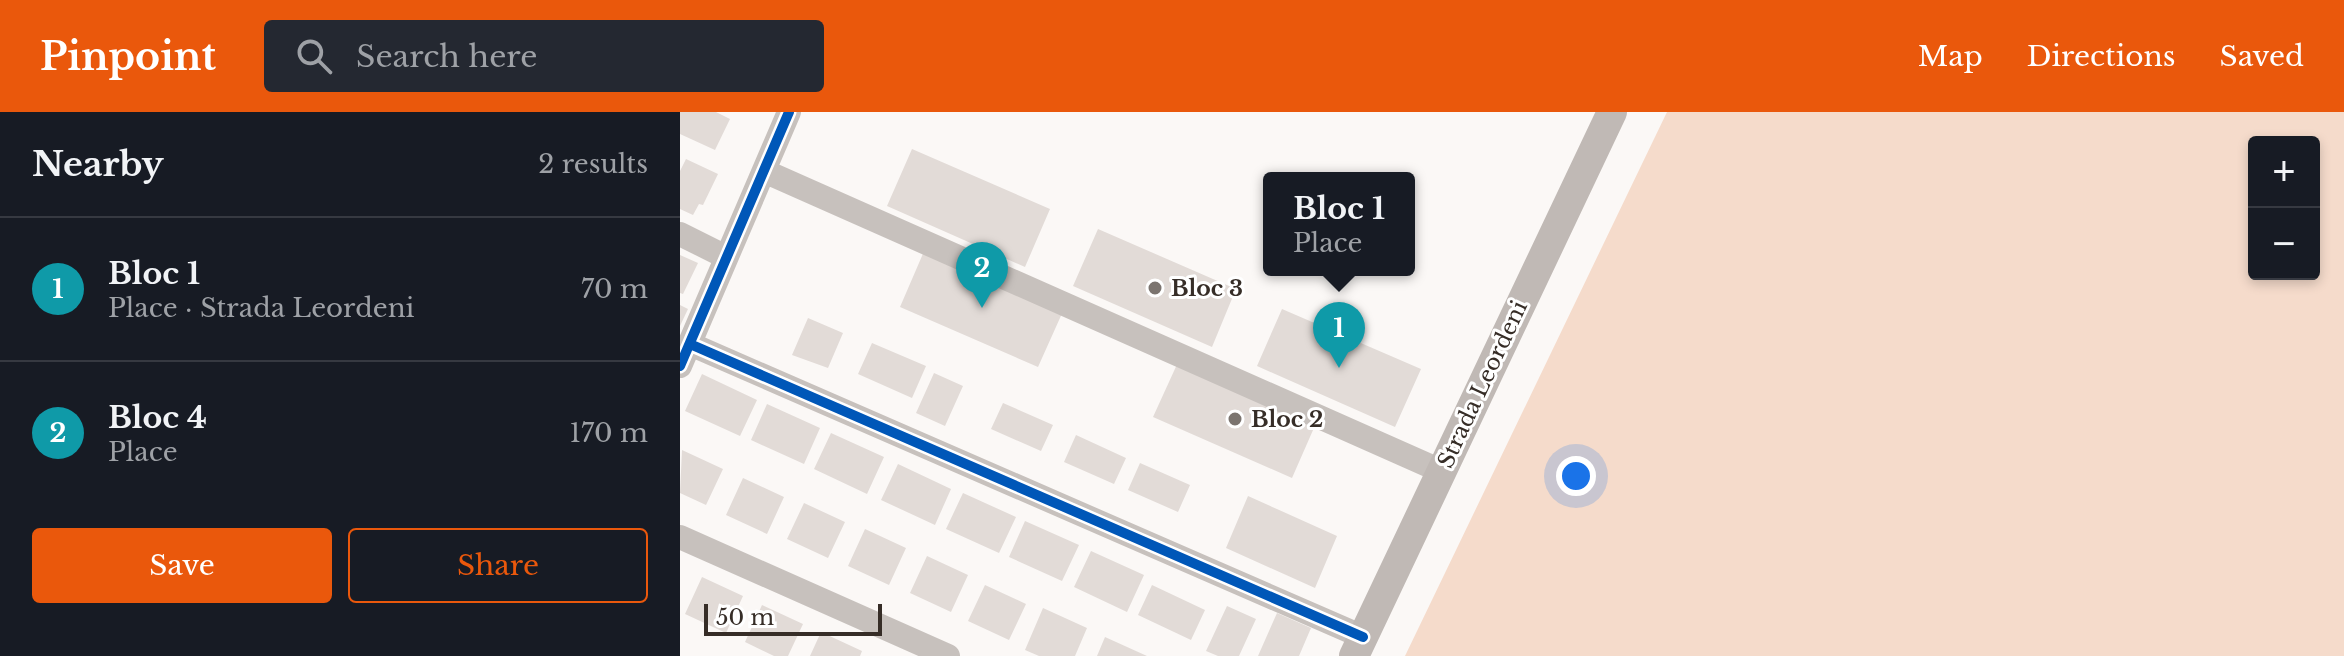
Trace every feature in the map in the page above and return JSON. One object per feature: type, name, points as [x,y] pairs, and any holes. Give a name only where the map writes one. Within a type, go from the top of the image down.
[{"type":"main road","name":"Strada Leordeni","points":[[1358,646],[1612,112]]},
{"type":"street","points":[[783,114],[764,171],[685,355],[1358,646]]},
{"type":"street","points":[[764,171],[1441,471]]},
{"type":"street","points":[[680,234],[726,257]]},
{"type":"street","points":[[680,537],[948,656]]},
{"type":"shaded area","points":[[1667,112],[2344,112],[2344,656],[1405,656]]},
{"type":"building","points":[[680,112],[716,112],[730,119],[715,150],[680,134]]},
{"type":"building","points":[[912,149],[1050,209],[1025,267],[887,206]]},
{"type":"building","points":[[686,159],[718,174],[703,205],[699,204],[693,215],[680,209],[680,171]]},
{"type":"building","name":"Bloc 3","points":[[1098,229],[1236,289],[1212,347],[1073,286]]},
{"type":"building","points":[[925,249],[1064,309],[1038,367],[900,307]]},
{"type":"building","points":[[680,255],[698,263],[683,294],[680,293]]},
{"type":"building","points":[[680,305],[688,309],[680,326]]},
{"type":"building","points":[[1282,309],[1421,369],[1395,427],[1257,366]]},
{"type":"building","points":[[808,318],[843,333],[828,368],[792,355]]},
{"type":"building","points":[[872,343],[926,366],[912,398],[858,374]]},
{"type":"building","name":"Bloc 2","points":[[1179,360],[1317,421],[1292,478],[1153,417]]},
{"type":"building","points":[[934,373],[963,386],[945,426],[916,413]]},
{"type":"building","points":[[702,374],[757,400],[740,436],[685,411]]},
{"type":"building","points":[[1003,403],[1053,425],[1041,451],[991,429]]},
{"type":"building","points":[[767,404],[820,428],[804,464],[751,440]]},
{"type":"building","points":[[831,433],[884,457],[867,494],[814,469]]},
{"type":"building","points":[[1076,435],[1126,458],[1114,484],[1064,462]]},
{"type":"building","points":[[682,450],[723,469],[706,505],[680,493]]},
{"type":"building","points":[[1140,463],[1190,485],[1178,512],[1128,490]]},
{"type":"building","points":[[898,464],[951,489],[935,525],[881,500]]},
{"type":"building","points":[[743,478],[784,497],[767,534],[726,515]]},
{"type":"building","points":[[963,493],[1016,517],[999,553],[946,529]]},
{"type":"building","points":[[1248,496],[1337,536],[1315,588],[1226,548]]},
{"type":"building","points":[[804,503],[845,522],[828,558],[787,539]]},
{"type":"building","points":[[1025,521],[1079,545],[1062,581],[1009,557]]},
{"type":"building","points":[[865,529],[906,548],[889,585],[848,566]]},
{"type":"building","points":[[1091,551],[1144,575],[1127,612],[1074,587]]},
{"type":"building","points":[[927,556],[968,575],[951,612],[910,593]]},
{"type":"building","points":[[702,577],[743,596],[726,633],[685,614]]},
{"type":"building","points":[[985,585],[1026,604],[1009,640],[968,621]]},
{"type":"building","points":[[1152,585],[1205,610],[1191,640],[1138,615]]},
{"type":"building","points":[[762,605],[803,624],[788,656],[774,656],[745,642]]},
{"type":"building","points":[[1227,606],[1256,619],[1239,656],[1218,656],[1206,651]]},
{"type":"building","points":[[1043,608],[1087,628],[1075,656],[1039,656],[1025,650]]},
{"type":"building","points":[[1277,613],[1311,628],[1299,656],[1258,656]]},
{"type":"building","points":[[821,632],[862,651],[860,656],[810,656]]},
{"type":"building","points":[[1105,637],[1147,656],[1097,656]]},
{"type":"cycle path","points":[[680,366],[789,112]]},
{"type":"cycle path","points":[[690,344],[1363,637]]},
{"type":"place","name":"Bloc 3","points":[[1155,288]]},
{"type":"place","name":"Bloc 4","points":[[982,308]]},
{"type":"place","name":"Bloc 1","points":[[1339,368]]},
{"type":"place","name":"Bloc 2","points":[[1235,419]]}]
